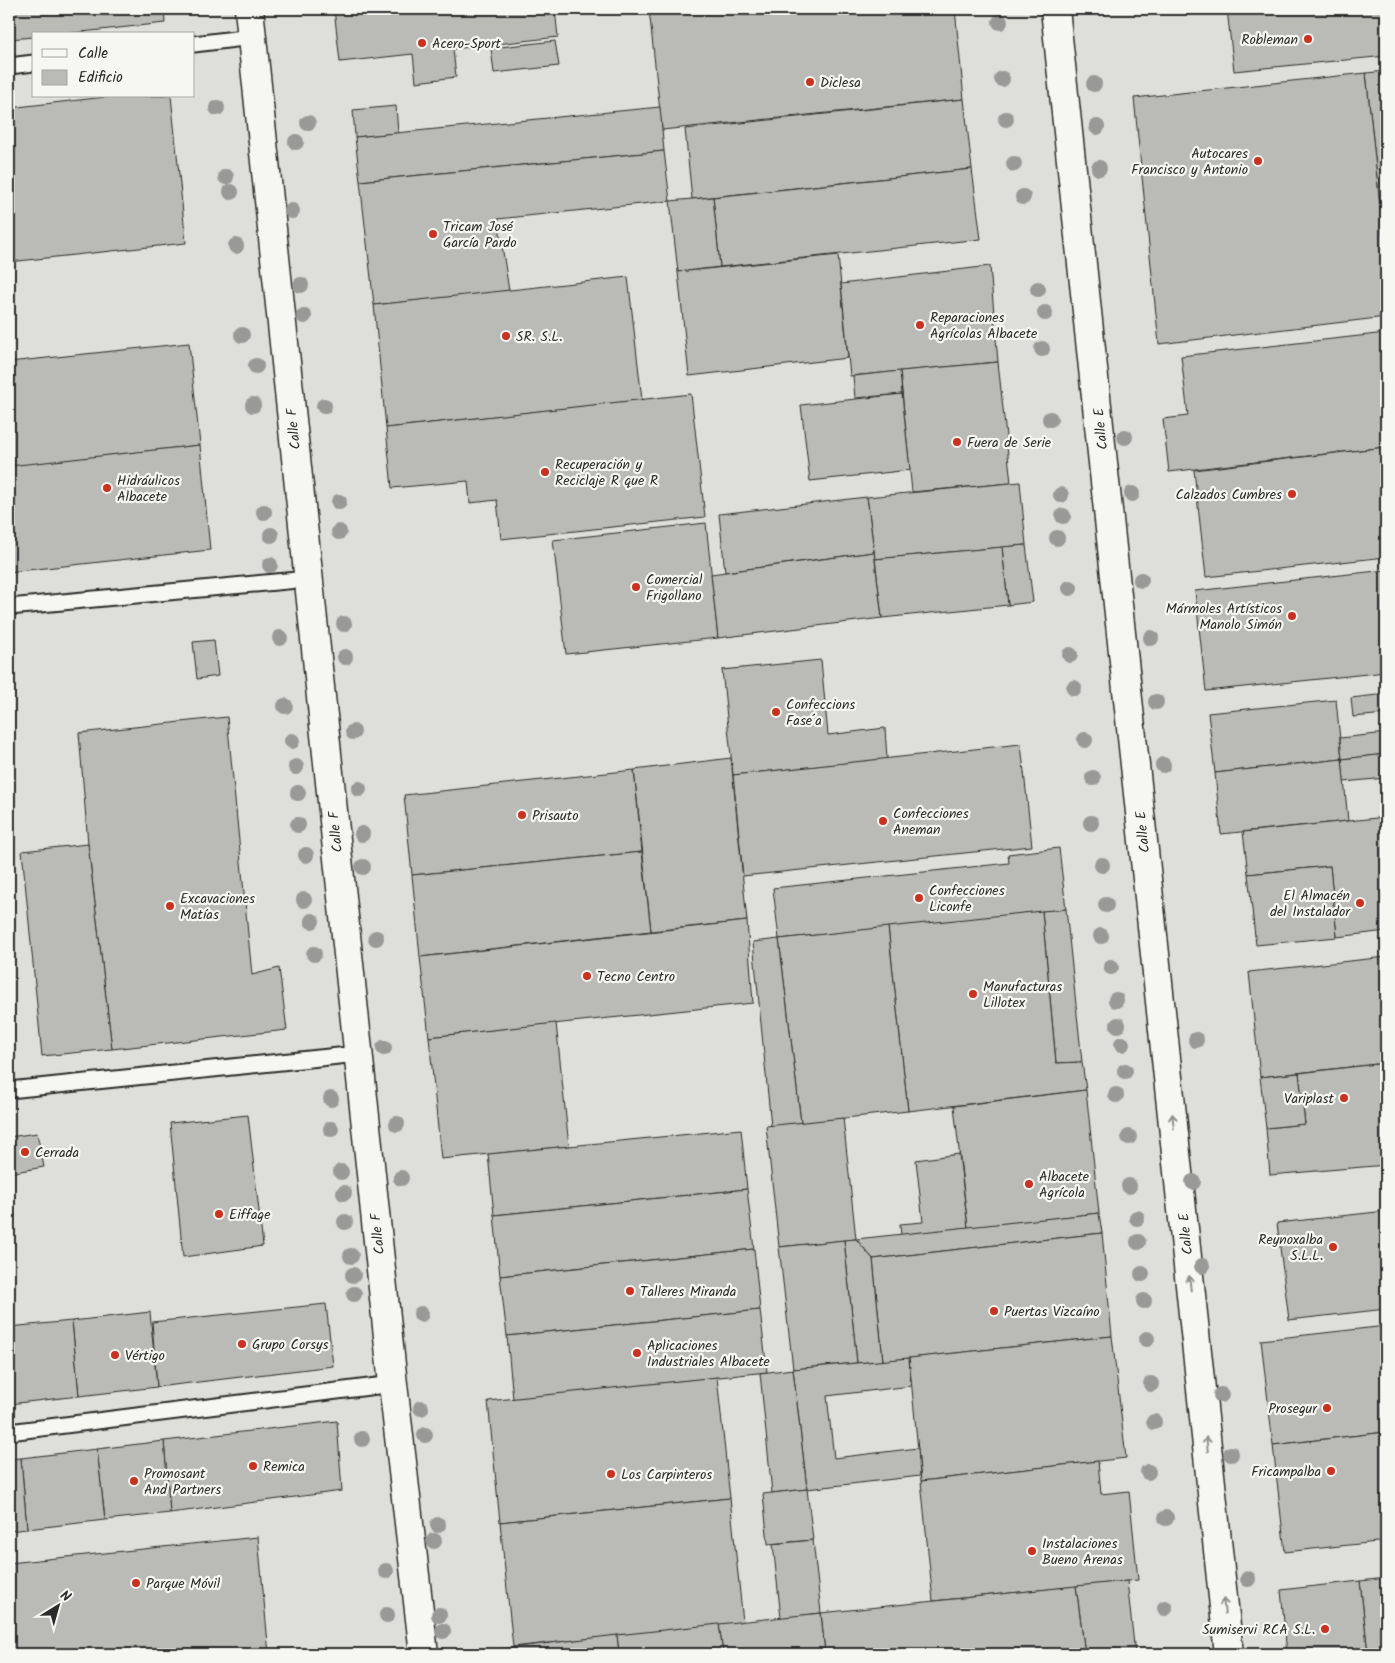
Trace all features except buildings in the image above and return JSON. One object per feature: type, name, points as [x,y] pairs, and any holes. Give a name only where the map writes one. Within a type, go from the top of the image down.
[{"type":"street","name":"Calle F","points":[[249,9],[393,1384],[424,1654]]},
{"type":"street","name":"Calle E","points":[[1055,9],[1229,1654]]},
{"type":"lane","points":[[195,44],[252,37]]},
{"type":"lane","points":[[9,66],[32,63]]},
{"type":"lane","points":[[9,607],[308,578]]},
{"type":"lane","points":[[9,1090],[358,1054]]},
{"type":"lane","points":[[9,1432],[393,1384]]},
{"type":"shaded area","points":[[9,9],[1386,9],[1386,1654],[9,1654]]},
{"type":"place","name":"Robleman","points":[[1308,39]]},
{"type":"place","name":"Acero-Sport","points":[[422,43]]},
{"type":"place","name":"Diclesa","points":[[810,82]]},
{"type":"place","name":"Autocares Francisco y Antonio","points":[[1258,161]]},
{"type":"place","name":"Tricam José García Pardo","points":[[433,234]]},
{"type":"place","name":"Reparaciones Agrícolas Albacete","points":[[920,325]]},
{"type":"place","name":"SR. S.L.","points":[[506,336]]},
{"type":"place","name":"Fuera de Serie","points":[[957,442]]},
{"type":"place","name":"Recuperación y Reciclaje R que R","points":[[545,472]]},
{"type":"place","name":"Hidráulicos Albacete","points":[[107,488]]},
{"type":"place","name":"Calzados Cumbres","points":[[1292,494]]},
{"type":"place","name":"Comercial Frigollano","points":[[636,587]]},
{"type":"place","name":"Mármoles Artísticos Manolo Simón","points":[[1292,616]]},
{"type":"place","name":"Confeccions Fase´a","points":[[776,712]]},
{"type":"place","name":"Prisauto","points":[[522,815]]},
{"type":"place","name":"Confecciones Aneman","points":[[883,821]]},
{"type":"place","name":"Confecciones Liconfe","points":[[919,898]]},
{"type":"place","name":"El Almacén del Instalador","points":[[1360,903]]},
{"type":"place","name":"Excavaciones Matías","points":[[170,906]]},
{"type":"place","name":"Tecno Centro","points":[[587,976]]},
{"type":"place","name":"Manufacturas Lillotex","points":[[973,994]]},
{"type":"place","name":"Variplast","points":[[1344,1098]]},
{"type":"place","name":"Cerrada","points":[[25,1152]]},
{"type":"place","name":"Albacete Agrícola","points":[[1029,1184]]},
{"type":"place","name":"Eiffage","points":[[219,1214]]},
{"type":"place","name":"Reynoxalba S.L.L.","points":[[1333,1247]]},
{"type":"place","name":"Talleres Miranda","points":[[630,1291]]},
{"type":"place","name":"Puertas Vizcaíno","points":[[994,1311]]},
{"type":"place","name":"Grupo Corsys","points":[[242,1344]]},
{"type":"place","name":"Aplicaciones Industriales Albacete","points":[[637,1353]]},
{"type":"place","name":"Vértigo","points":[[115,1355]]},
{"type":"place","name":"Prosegur","points":[[1327,1408]]},
{"type":"place","name":"Remica","points":[[253,1466]]},
{"type":"place","name":"Fricampalba","points":[[1331,1471]]},
{"type":"place","name":"Los Carpinteros","points":[[611,1474]]},
{"type":"place","name":"Promosant And Partners","points":[[134,1481]]},
{"type":"place","name":"Instalaciones Bueno Arenas","points":[[1032,1551]]},
{"type":"place","name":"Parque Móvil","points":[[136,1583]]},
{"type":"place","name":"Sumiservi RCA S.L.","points":[[1325,1629]]}]
